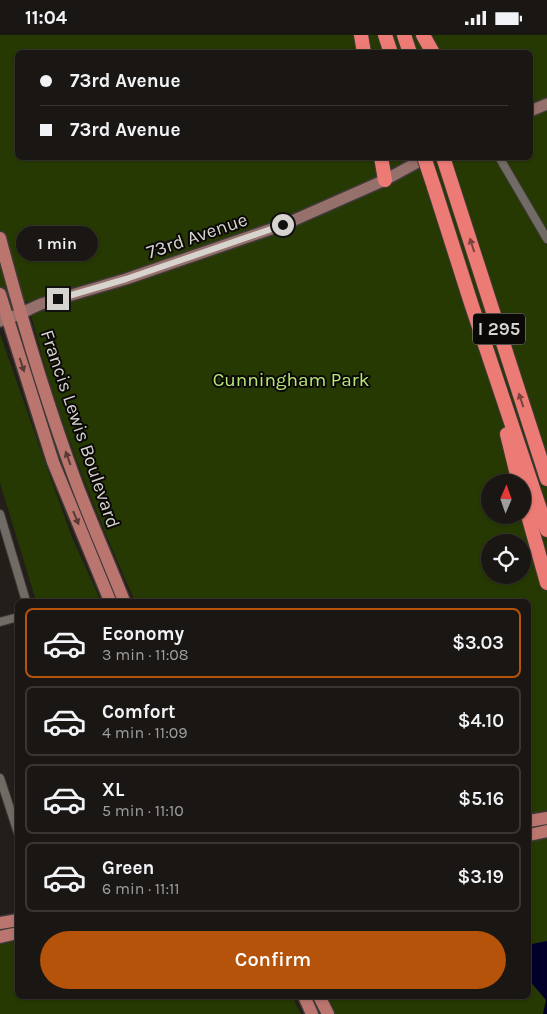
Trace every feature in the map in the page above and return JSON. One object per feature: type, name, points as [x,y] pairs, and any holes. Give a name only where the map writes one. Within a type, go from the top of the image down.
[{"type":"highway","points":[[361,35],[364,50]]},
{"type":"highway","points":[[385,35],[390,50]]},
{"type":"highway","points":[[404,35],[409,50]]},
{"type":"highway","points":[[423,35],[431,50]]},
{"type":"highway","points":[[382,160],[385,180]]},
{"type":"highway","name":"I 295","points":[[427,160],[471,303],[547,530]]},
{"type":"highway","name":"I 295","points":[[445,160],[547,479]]},
{"type":"highway","points":[[471,303],[518,474]]},
{"type":"highway","points":[[528,420],[547,466]]},
{"type":"highway","points":[[530,524],[547,583]]},
{"type":"main road","name":"Francis Lewis Boulevard","points":[[0,238],[20,314],[78,486],[123,599]]},
{"type":"main road","name":"Francis Lewis Boulevard","points":[[0,294],[3,319],[53,462],[109,599]]},
{"type":"main road","points":[[531,821],[547,818]]},
{"type":"main road","points":[[531,835],[547,831]]},
{"type":"main road","points":[[0,923],[15,920]]},
{"type":"main road","points":[[0,937],[15,934]]},
{"type":"main road","points":[[305,999],[312,1014]]},
{"type":"main road","points":[[320,999],[328,1014]]},
{"type":"street","points":[[533,110],[547,105]]},
{"type":"street","name":"73rd Avenue","points":[[3,319],[283,225],[385,180],[421,160]]},
{"type":"street","points":[[501,160],[547,239]]},
{"type":"street","points":[[0,514],[25,599]]},
{"type":"street","points":[[0,623],[15,618]]},
{"type":"street","points":[[0,778],[15,824]]},
{"type":"green space","name":"Cunningham Park","points":[[0,35],[547,35],[547,1014],[335,1014],[328,999],[531,999],[531,599],[134,599],[101,524],[49,381],[27,301],[0,307]]},
{"type":"green space","points":[[0,334],[73,540],[100,599],[35,599],[0,483]]},
{"type":"green space","points":[[15,941],[15,999],[294,999],[301,1014],[0,1014],[0,944]]},
{"type":"water","points":[[547,941],[547,1014],[543,1014],[546,1000],[531,982],[532,944]]},
{"type":"route","points":[[58,299],[126,279],[283,225]]}]
